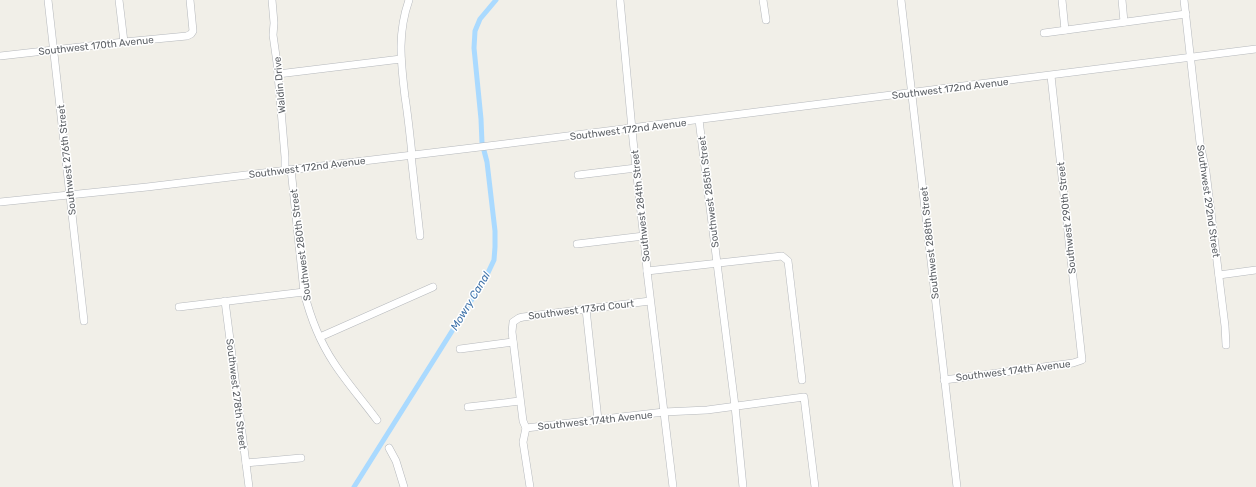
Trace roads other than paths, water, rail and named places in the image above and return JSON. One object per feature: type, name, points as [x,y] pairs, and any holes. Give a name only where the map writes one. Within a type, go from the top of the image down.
[{"type":"street","name":"Southwest 276th Street","points":[[48,0],[84,321]]},
{"type":"street","points":[[119,0],[124,42]]},
{"type":"street","name":"Southwest 170th Avenue","points":[[0,56],[187,36],[193,31],[190,0]]},
{"type":"street","name":"Waldin Drive","points":[[272,0],[274,23],[273,35],[285,157],[288,169]]},
{"type":"street","points":[[409,0],[405,12],[401,37],[401,59],[420,236]]},
{"type":"street","name":"Southwest 284th Street","points":[[620,0],[644,236],[646,271],[673,487]]},
{"type":"street","points":[[763,0],[766,20]]},
{"type":"street","name":"Southwest 288th Street","points":[[901,0],[957,487]]},
{"type":"street","points":[[1062,0],[1065,30]]},
{"type":"street","points":[[1122,0],[1124,22]]},
{"type":"street","name":"Southwest 292nd Street","points":[[1184,0],[1200,143],[1206,172],[1219,275],[1226,346]]},
{"type":"street","points":[[1044,33],[1186,14]]},
{"type":"street","name":"Southwest 172nd Avenue","points":[[0,202],[146,187],[488,146],[1256,49]]},
{"type":"street","points":[[278,74],[401,59]]},
{"type":"street","name":"Southwest 290th Street","points":[[1051,76],[1082,360]]},
{"type":"street","name":"Southwest 285th Street","points":[[699,120],[735,406],[743,487]]},
{"type":"street","points":[[578,175],[636,168]]},
{"type":"street","name":"Southwest 280th Street","points":[[288,169],[304,292],[308,308],[320,337],[334,362],[378,420]]},
{"type":"street","points":[[577,244],[644,236]]},
{"type":"street","points":[[646,271],[782,256],[788,261],[802,380]]},
{"type":"street","points":[[1219,275],[1256,270]]},
{"type":"street","points":[[320,337],[433,287]]},
{"type":"street","points":[[178,307],[304,292]]},
{"type":"street","name":"Southwest 278th Street","points":[[225,301],[249,487]]},
{"type":"street","name":"Southwest 173rd Court","points":[[514,342],[512,332],[514,322],[519,318],[650,301]]},
{"type":"street","points":[[586,309],[598,420]]},
{"type":"street","points":[[460,349],[514,342],[520,401],[523,421],[526,428],[523,442],[530,487]]},
{"type":"street","name":"Southwest 174th Avenue","points":[[944,380],[1073,363],[1082,360]]},
{"type":"street","name":"Southwest 174th Avenue","points":[[526,428],[664,412],[707,410],[804,397],[815,487]]},
{"type":"street","points":[[468,407],[520,401]]},
{"type":"street","points":[[389,448],[396,461],[404,487]]},
{"type":"street","points":[[246,462],[301,458]]},
{"type":"waterway","name":"Mowry Canal","points":[[354,487],[486,277],[494,260],[495,231],[487,162],[482,143],[474,48],[475,31],[480,19],[496,0]]}]
